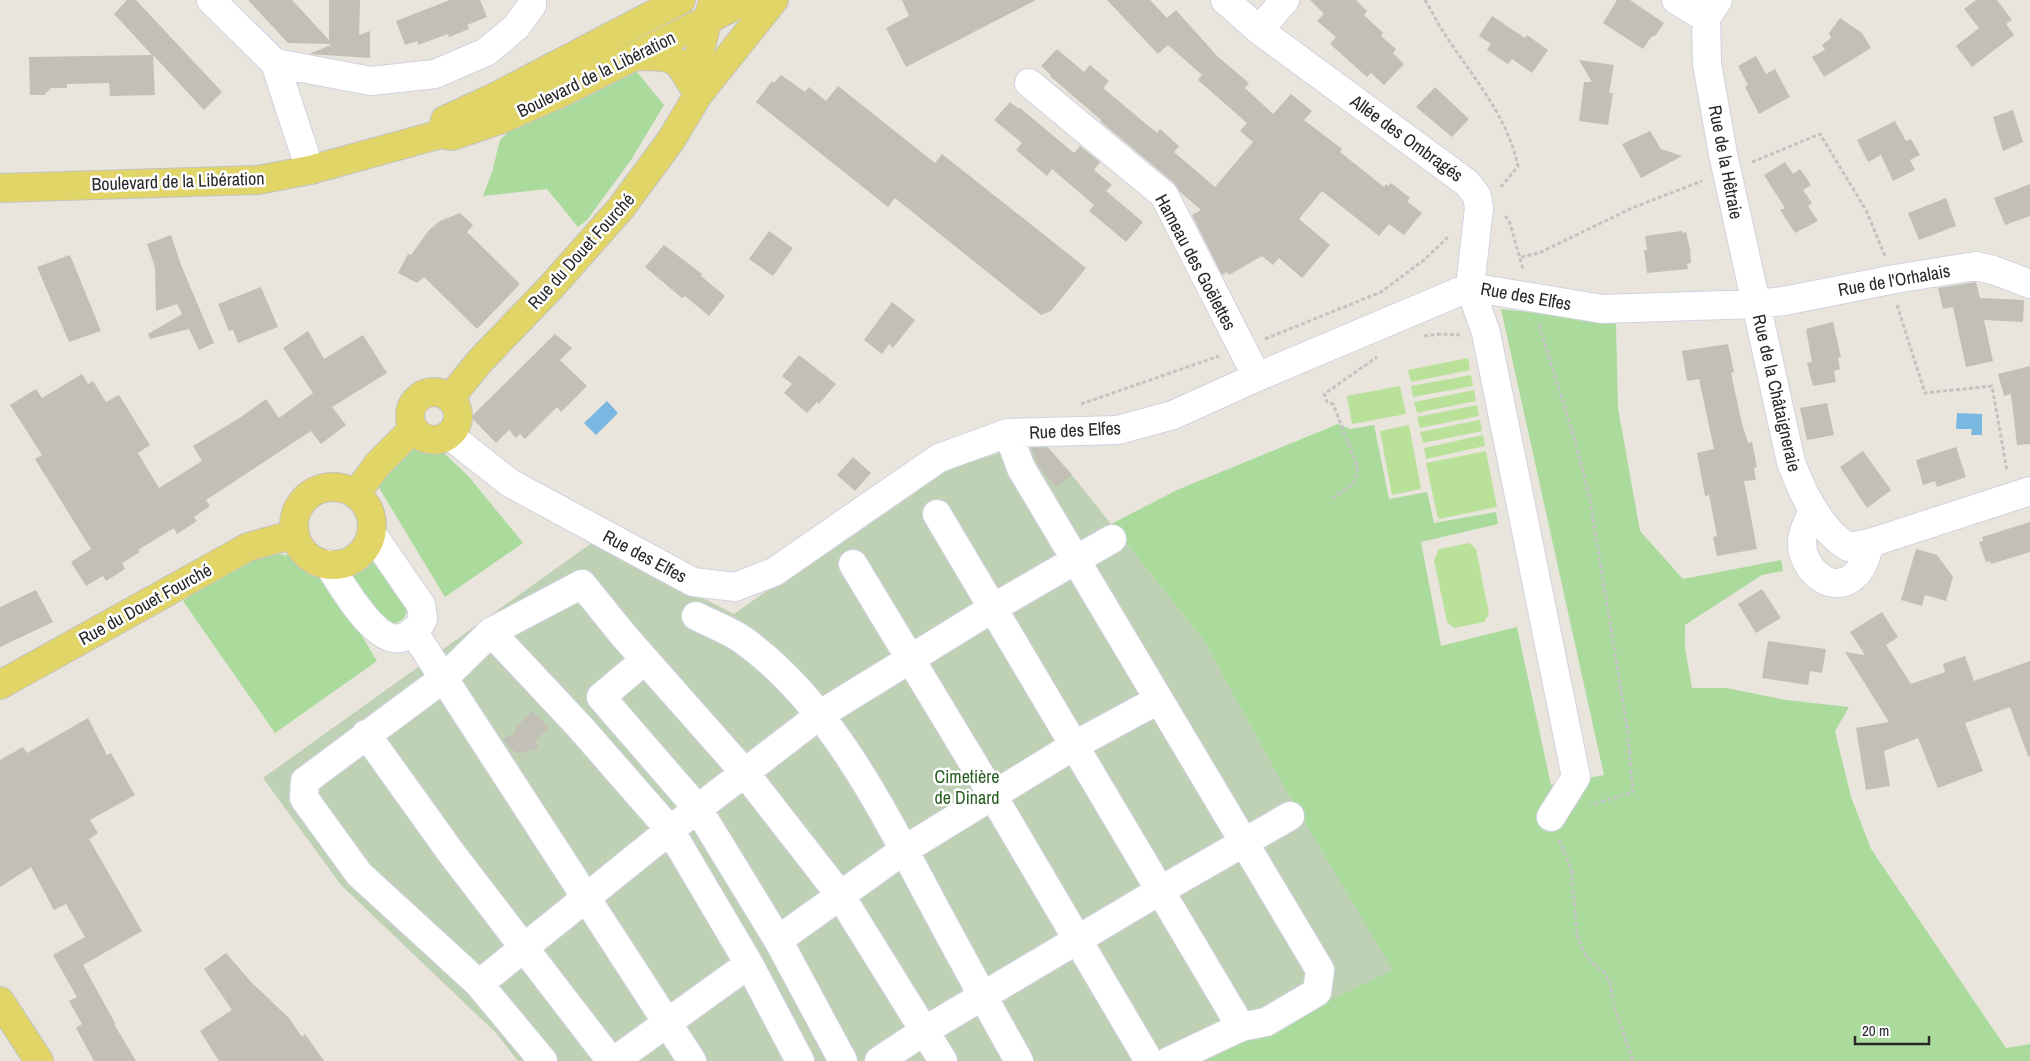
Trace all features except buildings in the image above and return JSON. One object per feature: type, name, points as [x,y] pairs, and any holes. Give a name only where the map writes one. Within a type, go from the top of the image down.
[{"type":"main road","name":"Boulevard de la Libération","points":[[441,134],[445,120],[493,98],[680,0]]},
{"type":"main road","name":"Boulevard de la Libération","points":[[0,188],[258,180],[310,170],[441,134],[452,136],[502,118],[559,94],[634,56],[711,9],[747,0]]},
{"type":"main road","name":"Rue du Douet Fourché","points":[[450,398],[480,361],[552,286],[621,208],[671,140],[698,95],[774,0]]},
{"type":"main road","name":"Rue du Douet Fourché","points":[[698,95],[699,54],[711,9]]},
{"type":"main road","points":[[634,56],[665,56],[677,61],[698,95]]},
{"type":"main road","points":[[435,391],[450,398],[458,412],[458,421],[448,435],[434,440],[426,439],[413,429],[410,421],[410,410],[413,402],[419,396],[426,392],[435,391]]},
{"type":"main road","points":[[356,494],[378,464],[413,429]]},
{"type":"main road","points":[[330,487],[344,488],[356,494],[368,507],[372,520],[372,534],[367,546],[358,556],[346,563],[328,564],[309,557],[300,547],[295,534],[296,514],[302,502],[312,492],[330,487]]},
{"type":"main road","name":"Rue du Douet Fourché","points":[[0,685],[248,547],[295,534]]},
{"type":"main road","points":[[5,1019],[38,1061]]},
{"type":"street","points":[[211,0],[275,63],[310,170]]},
{"type":"street","points":[[275,63],[371,81],[435,74],[486,52],[516,27],[532,5],[532,0]]},
{"type":"street","name":"Allée des Ombragés","points":[[1225,0],[1259,30],[1467,182],[1477,196],[1479,208],[1470,287]]},
{"type":"street","points":[[1259,30],[1285,0]]},
{"type":"street","name":"Rue de la Hêtraie","points":[[1676,0],[1712,9],[1705,43],[1710,82],[1723,154],[1756,304]]},
{"type":"street","name":"Hameau des Goëlettes","points":[[1029,83],[1164,195],[1257,377]]},
{"type":"street","name":"Rue de l'Orhalais","points":[[1756,304],[1794,299],[1895,279],[1976,266],[1993,270],[2030,284]]},
{"type":"street","points":[[1470,287],[1486,333],[1576,776],[1551,816]]},
{"type":"street","name":"Rue des Elfes","points":[[448,435],[510,483],[693,582],[735,587],[774,572],[939,458],[1008,433],[1118,430],[1173,415],[1257,377],[1470,287],[1602,309],[1756,304]]},
{"type":"street","name":"Rue de la Châtaigneraie","points":[[1756,304],[1791,462],[1797,479],[1813,509],[1837,540],[1848,547],[1870,542],[2021,494]]},
{"type":"street","points":[[1008,433],[1020,468],[1320,970],[1317,992],[1266,1022],[1241,1027],[1169,1061]]},
{"type":"street","points":[[1813,509],[1802,540],[1803,550],[1807,562],[1822,578],[1832,583],[1844,583],[1854,576],[1863,566],[1870,542]]},
{"type":"street","points":[[937,514],[1241,1027]]},
{"type":"street","points":[[328,564],[371,626],[382,634],[394,639],[402,638],[413,631],[424,619],[421,605],[372,534]]},
{"type":"street","points":[[479,984],[670,830],[821,714],[1074,559],[1112,539]]},
{"type":"street","points":[[852,564],[993,796],[1149,1061]]},
{"type":"street","points":[[543,1061],[479,984],[359,874],[304,798],[305,781],[444,678],[491,632],[582,584],[645,660],[745,773],[840,895],[943,1061]]},
{"type":"street","points":[[696,616],[742,639],[774,666],[821,714],[864,781],[904,850],[982,997],[1020,1061]]},
{"type":"street","points":[[413,631],[692,1061]]},
{"type":"street","points":[[491,632],[580,727],[670,830],[749,964],[800,1061]]},
{"type":"street","points":[[645,660],[601,697],[698,809],[778,940],[843,1061]]},
{"type":"street","points":[[778,940],[904,850],[1075,745],[1158,700]]},
{"type":"street","points":[[366,734],[452,854],[613,1061],[749,964]]},
{"type":"street","points":[[878,1061],[924,1031],[1161,890],[1290,816]]},
{"type":"path","points":[[1425,0],[1444,33],[1490,99],[1514,148],[1518,166],[1498,190]]},
{"type":"path","points":[[1502,213],[1509,220],[1521,257],[1530,297],[1573,434],[1589,494],[1627,727],[1633,792],[1551,816],[1571,868],[1577,934],[1583,952],[1592,963],[1604,972],[1610,983],[1614,1006],[1632,1061]]},
{"type":"path","points":[[1895,279],[1895,298],[1925,393],[1992,386],[2021,494]]},
{"type":"path","points":[[1416,339],[1442,334],[1467,335],[1486,333]]},
{"type":"path","points":[[1332,498],[1354,484],[1358,468],[1333,404],[1327,402],[1326,392],[1382,354]]},
{"type":"green space","points":[[637,72],[664,105],[631,160],[587,220],[578,227],[547,189],[483,196],[492,172],[500,140],[513,127]]},
{"type":"green space","points":[[1501,309],[1616,322],[1618,408],[1640,531],[1683,579],[1781,560],[1783,571],[1762,575],[1685,625],[1685,648],[1692,688],[1726,688],[1786,700],[1849,707],[1835,731],[1851,797],[1871,849],[2006,1048],[2030,1044],[2030,1061],[1189,1061],[1392,970],[1289,796],[1204,641],[1111,524],[1177,490],[1338,424],[1351,429],[1374,425],[1389,499],[1427,492],[1434,523],[1496,512],[1498,524],[1421,542],[1441,646],[1517,627],[1551,785],[1604,775]]},
{"type":"green space","points":[[1468,358],[1470,370],[1411,382],[1408,370]]},
{"type":"green space","points":[[1471,375],[1473,386],[1413,397],[1411,386]]},
{"type":"green space","points":[[1400,386],[1406,414],[1352,424],[1347,396]]},
{"type":"green space","points":[[1474,390],[1476,401],[1417,413],[1414,402]]},
{"type":"green space","points":[[1477,405],[1479,416],[1420,428],[1417,417]]},
{"type":"green space","points":[[1480,420],[1482,431],[1423,443],[1420,432]]},
{"type":"green space","points":[[1409,425],[1421,489],[1392,495],[1380,431]]},
{"type":"green space","points":[[1483,435],[1485,446],[1426,459],[1424,448]]},
{"type":"green space","name":"Cimetière de Dinard","points":[[1042,440],[1204,641],[1289,796],[1393,970],[1262,1033],[1189,1061],[518,1061],[496,1033],[341,885],[263,778],[593,542],[734,614],[934,473]]},
{"type":"green space","points":[[412,445],[443,452],[470,478],[523,543],[445,597],[378,486]]},
{"type":"green space","points":[[1486,451],[1497,507],[1438,519],[1426,463]]},
{"type":"green space","points":[[1469,543],[1476,549],[1489,614],[1484,622],[1454,628],[1447,622],[1434,560],[1439,549]]},
{"type":"green space","points":[[268,552],[297,557],[329,582],[377,661],[275,733],[183,601],[219,575]]},
{"type":"green space","points":[[371,554],[407,604],[405,616],[390,626],[383,623],[348,570]]},
{"type":"water","points":[[607,401],[618,413],[596,435],[584,423]]},
{"type":"water","points":[[1957,413],[1982,414],[1982,435],[1971,435],[1972,429],[1956,429]]}]
